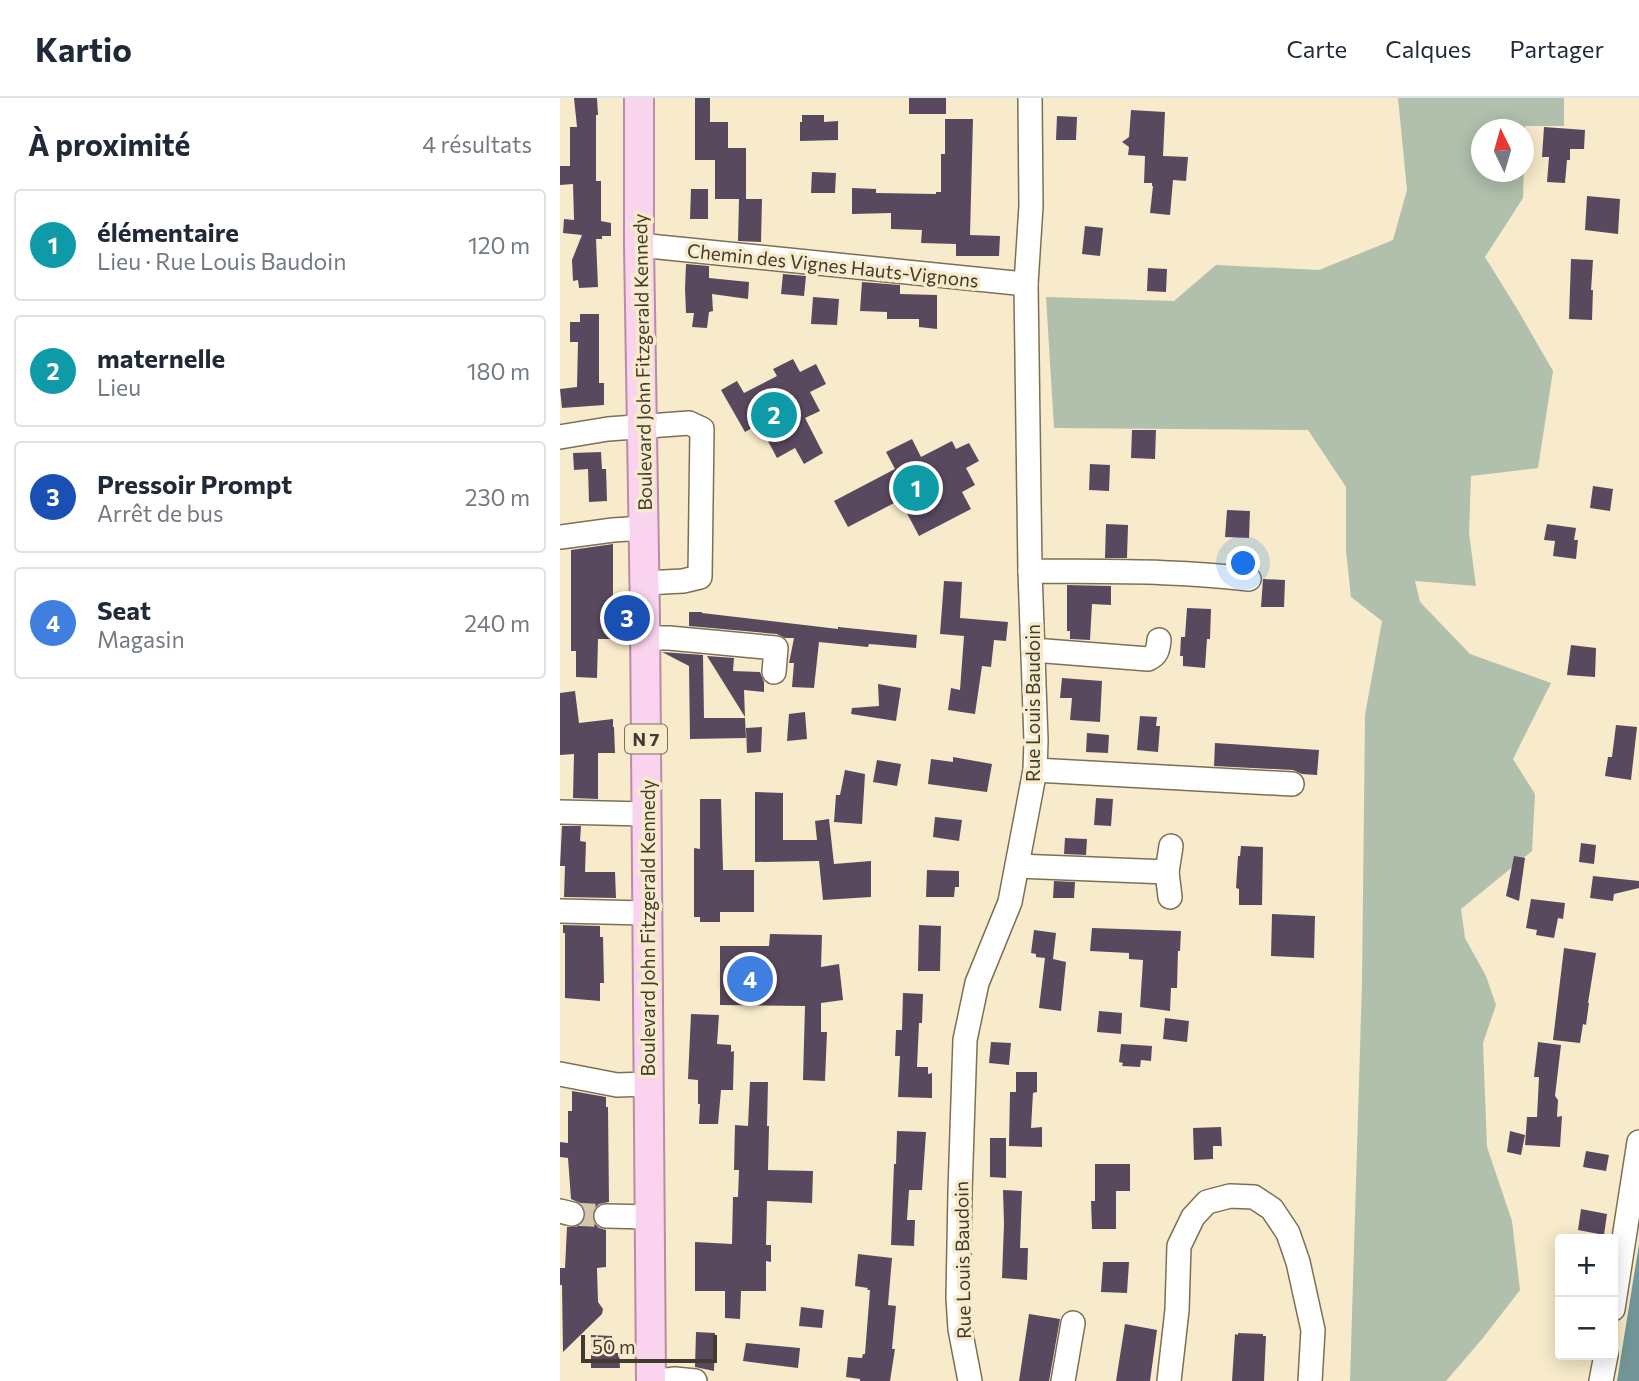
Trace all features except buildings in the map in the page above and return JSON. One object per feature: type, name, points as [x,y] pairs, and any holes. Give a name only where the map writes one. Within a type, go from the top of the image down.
[{"type":"main road","name":"Boulevard John Fitzgerald Kennedy","points":[[639,98],[651,1381]]},
{"type":"street","name":"Rue Louis Baudoin","points":[[970,1381],[960,1329],[958,1298],[965,1040],[977,983],[1010,902],[1035,770],[1026,284],[1031,206],[1030,98]]},
{"type":"street","name":"Chemin des Vignes Hauts-Vignons","points":[[639,246],[1026,284]]},
{"type":"street","points":[[560,437],[642,426],[689,424],[702,429],[700,577],[684,581],[645,583]]},
{"type":"street","points":[[560,537],[644,528]]},
{"type":"street","points":[[1030,571],[1163,573],[1249,579]]},
{"type":"street","points":[[645,638],[775,648],[774,672]]},
{"type":"street","points":[[1033,650],[1148,659],[1155,656],[1159,640]]},
{"type":"street","points":[[1035,770],[1292,784]]},
{"type":"street","points":[[560,812],[646,814]]},
{"type":"street","points":[[1170,897],[1167,872],[1171,846]]},
{"type":"street","points":[[1017,866],[1167,872]]},
{"type":"street","points":[[560,911],[646,914]]},
{"type":"street","points":[[560,1074],[617,1085],[648,1084]]},
{"type":"street","points":[[1615,1297],[1639,1142]]},
{"type":"street","points":[[1169,1381],[1177,1310],[1179,1246],[1193,1217],[1207,1202],[1230,1196],[1254,1197],[1272,1209],[1287,1233],[1311,1314],[1311,1372]]},
{"type":"street","points":[[606,1216],[650,1217]]},
{"type":"street","points":[[1063,1381],[1073,1322]]},
{"type":"street","points":[[1601,1381],[1605,1360]]},
{"type":"street","points":[[658,1381],[695,1381]]},
{"type":"green space","points":[[1398,98],[1564,98],[1564,126],[1534,126],[1534,119],[1471,119],[1471,182],[1524,182],[1523,198],[1485,257],[1553,371],[1538,468],[1471,476],[1469,533],[1476,586],[1415,581],[1420,602],[1470,654],[1551,683],[1513,759],[1535,794],[1532,851],[1461,909],[1465,938],[1486,976],[1496,1005],[1483,1043],[1487,1147],[1512,1221],[1520,1290],[1446,1381],[1350,1381],[1362,982],[1365,715],[1382,621],[1351,597],[1346,551],[1346,487],[1308,430],[1054,428],[1046,297],[1174,301],[1216,265],[1319,270],[1393,240],[1407,190]]},
{"type":"water","points":[[1639,1244],[1639,1381],[1617,1381]]},
{"type":"tunnel","points":[[572,1214],[606,1216]]},
{"type":"place","name":"maternelle","points":[[774,415]]},
{"type":"place","name":"élémentaire","points":[[916,488]]},
{"type":"place","name":"Pressoir Prompt","points":[[627,618]]},
{"type":"place","name":"Seat","points":[[750,979]]}]
